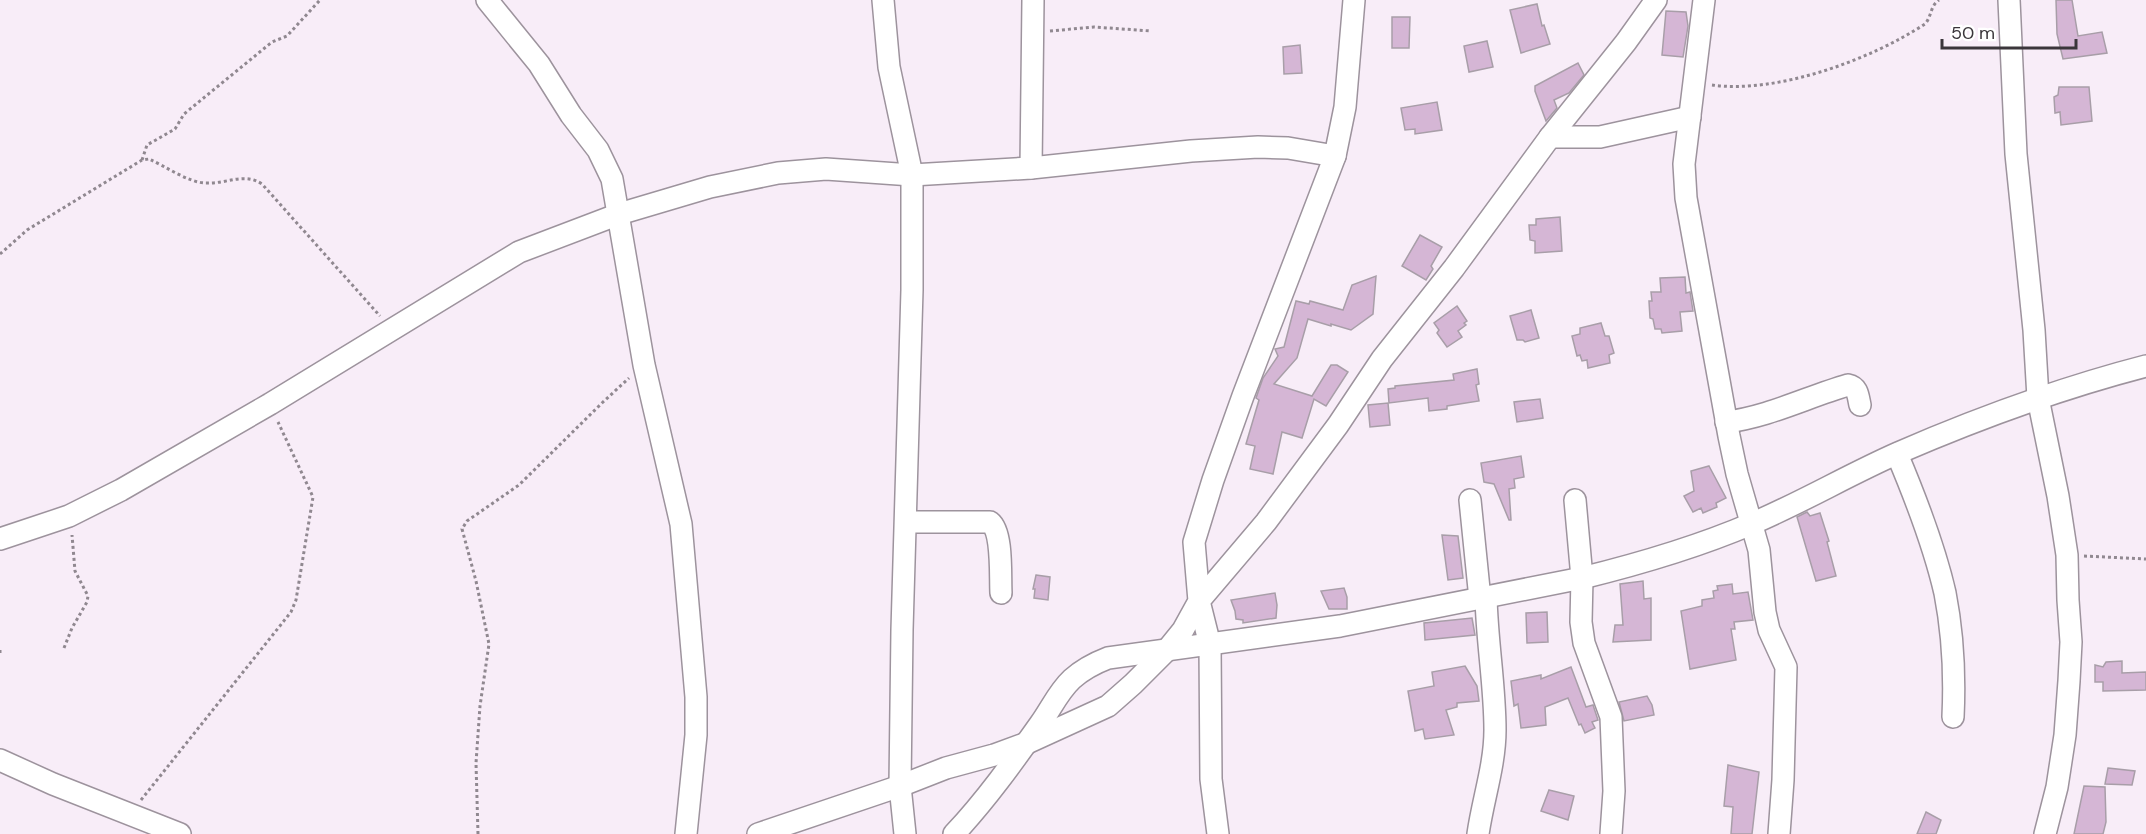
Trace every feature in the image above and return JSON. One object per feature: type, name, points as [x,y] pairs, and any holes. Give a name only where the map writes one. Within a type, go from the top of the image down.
[{"type":"street","points":[[487,0],[539,64],[571,115],[598,150],[612,179],[644,365],[681,524],[696,697],[696,735],[686,834]]},
{"type":"street","points":[[883,0],[889,67],[912,175],[912,290],[900,786],[905,834]]},
{"type":"street","points":[[1031,168],[1033,0]]},
{"type":"street","points":[[1218,834],[1211,779],[1210,645],[1199,601],[1194,542],[1243,396],[1335,156],[1345,107],[1354,0]]},
{"type":"street","points":[[758,834],[1027,742],[1108,706],[1133,684],[1166,651],[1183,630],[1199,601],[1266,522],[1338,425],[1382,359],[1454,268],[1550,137],[1626,42],[1656,0]]},
{"type":"street","points":[[1704,0],[1684,164],[1686,198],[1726,422],[1737,474],[1759,550],[1765,612],[1769,630],[1786,667],[1779,834]]},
{"type":"street","points":[[2009,0],[2016,154],[2034,330],[2038,398],[2058,496],[2067,555],[2071,642],[2057,787],[2046,834]]},
{"type":"street","points":[[1550,137],[1600,137],[1690,117]]},
{"type":"street","points":[[0,539],[69,516],[121,490],[270,404],[519,252],[619,214],[710,187],[778,174],[826,170],[912,175],[1031,168],[1191,151],[1258,147],[1288,148],[1335,156]]},
{"type":"street","points":[[954,834],[987,797],[1047,715],[1060,692],[1073,678],[1093,664],[1108,658],[1340,626],[1582,578],[1683,549],[1750,524],[1897,454],[2038,398],[2146,366]]},
{"type":"street","points":[[1726,422],[1746,420],[1766,414],[1848,385],[1853,386],[1857,391],[1860,405]]},
{"type":"street","points":[[1897,454],[1922,515],[1945,594],[1955,673],[1953,717]]},
{"type":"street","points":[[1470,500],[1492,655],[1495,731],[1494,756],[1478,834]]},
{"type":"street","points":[[1575,500],[1582,578],[1581,622],[1584,643],[1611,717],[1614,791],[1611,834]]},
{"type":"street","points":[[906,522],[990,522],[995,526],[998,536],[1001,593]]},
{"type":"street","points":[[0,760],[53,784],[180,834]]},
{"type":"path","points":[[142,160],[147,145],[174,129],[187,111],[272,42],[287,36],[320,0]]},
{"type":"path","points":[[1695,83],[1758,87],[1822,71],[1890,43],[1918,28],[1928,20],[1932,8],[1939,0]]},
{"type":"path","points":[[1033,32],[1094,27],[1150,31]]},
{"type":"path","points":[[0,254],[27,230],[142,160],[149,159],[204,183],[245,177],[262,184],[393,330]]},
{"type":"path","points":[[478,834],[476,763],[480,706],[489,644],[462,529],[467,521],[519,485],[644,365]]},
{"type":"path","points":[[129,815],[291,612],[296,600],[313,497],[270,404]]},
{"type":"path","points":[[64,648],[88,596],[75,570],[69,516]]},
{"type":"path","points":[[2067,555],[2146,559]]},
{"type":"path","points":[[0,650],[0,656]]},
{"type":"building","points":[[2056,0],[2072,0],[2078,36],[2102,32],[2107,53],[2063,59],[2057,34]]},
{"type":"building","points":[[1537,4],[1542,26],[1544,25],[1550,44],[1521,53],[1510,10]]},
{"type":"building","points":[[1666,11],[1686,12],[1688,26],[1683,57],[1662,55]]},
{"type":"building","points":[[1392,17],[1410,17],[1409,48],[1392,48]]},
{"type":"building","points":[[1487,41],[1493,67],[1469,72],[1464,46]]},
{"type":"building","points":[[1300,45],[1302,73],[1284,74],[1283,47]]},
{"type":"building","points":[[1578,63],[1584,75],[1569,93],[1554,100],[1557,108],[1546,121],[1535,86]]},
{"type":"building","points":[[2059,87],[2089,87],[2092,121],[2061,125],[2060,112],[2055,113],[2054,97],[2058,95]]},
{"type":"building","points":[[1437,102],[1442,130],[1415,134],[1415,129],[1405,130],[1401,108]]},
{"type":"building","points":[[1560,217],[1562,251],[1535,253],[1535,241],[1530,240],[1529,225],[1536,225],[1536,219]]},
{"type":"building","points":[[1420,235],[1442,247],[1426,280],[1402,266]]},
{"type":"building","points":[[1376,276],[1373,314],[1351,330],[1308,319],[1297,358],[1274,384],[1312,396],[1331,365],[1337,365],[1348,372],[1326,406],[1314,399],[1302,438],[1282,432],[1273,474],[1250,469],[1255,446],[1246,444],[1259,400],[1256,398],[1263,378],[1278,356],[1275,349],[1284,347],[1296,301],[1309,304],[1310,301],[1343,310],[1352,285]]},
{"type":"building","points":[[1685,277],[1686,293],[1690,292],[1693,311],[1680,312],[1682,331],[1662,333],[1661,329],[1655,329],[1653,319],[1650,318],[1651,292],[1661,292],[1660,278]]},
{"type":"building","points":[[1457,306],[1467,321],[1464,323],[1466,325],[1458,331],[1462,337],[1447,347],[1437,333],[1439,330],[1434,323]]},
{"type":"building","points":[[1531,310],[1539,338],[1525,342],[1517,340],[1510,316]]},
{"type":"building","points":[[1601,323],[1605,336],[1609,336],[1614,353],[1609,355],[1610,363],[1588,368],[1587,360],[1582,361],[1580,355],[1577,356],[1572,336],[1580,334],[1580,328]]},
{"type":"building","points":[[1477,369],[1479,384],[1476,385],[1479,401],[1429,411],[1428,398],[1389,403],[1388,389],[1395,388],[1395,386],[1454,380],[1453,374]]},
{"type":"building","points":[[1540,399],[1543,418],[1517,422],[1514,402]]},
{"type":"building","points":[[1388,403],[1390,425],[1370,427],[1368,405]]},
{"type":"building","points":[[1521,456],[1524,477],[1514,479],[1515,488],[1509,489],[1511,520],[1509,520],[1494,484],[1484,482],[1481,463]]},
{"type":"building","points":[[1709,466],[1726,498],[1716,503],[1717,507],[1703,513],[1701,508],[1693,512],[1684,496],[1694,491],[1691,471]]},
{"type":"building","points":[[1807,512],[1810,516],[1820,513],[1829,541],[1827,542],[1836,576],[1816,581],[1797,517]]},
{"type":"building","points":[[1442,535],[1458,536],[1463,578],[1448,580]]},
{"type":"building","points":[[1036,575],[1050,577],[1048,600],[1034,598]]},
{"type":"building","points":[[1643,581],[1644,599],[1651,598],[1651,640],[1613,642],[1615,625],[1623,625],[1620,584]]},
{"type":"building","points":[[1732,584],[1733,594],[1748,592],[1753,620],[1734,622],[1735,629],[1731,629],[1736,660],[1690,669],[1681,611],[1702,606],[1702,600],[1714,598],[1713,591],[1718,590],[1717,586]]},
{"type":"building","points":[[1344,588],[1347,609],[1329,609],[1321,591]]},
{"type":"building","points":[[1275,593],[1276,618],[1243,623],[1243,620],[1236,619],[1231,600]]},
{"type":"building","points":[[1547,612],[1548,642],[1527,643],[1526,613]]},
{"type":"building","points":[[1472,618],[1475,635],[1425,640],[1424,623]]},
{"type":"building","points":[[2122,661],[2122,673],[2146,672],[2146,690],[2103,691],[2103,682],[2095,682],[2095,665],[2103,667],[2106,662]]},
{"type":"building","points":[[1465,666],[1477,686],[1479,701],[1457,703],[1457,707],[1446,710],[1454,735],[1425,739],[1423,729],[1415,731],[1408,691],[1434,686],[1432,672]]},
{"type":"building","points":[[1571,667],[1586,707],[1593,705],[1598,720],[1592,722],[1595,728],[1585,733],[1581,724],[1579,725],[1568,698],[1545,707],[1546,725],[1521,728],[1518,704],[1514,706],[1511,681],[1541,675],[1541,679]]},
{"type":"building","points":[[1647,696],[1654,715],[1624,721],[1619,702]]},
{"type":"building","points":[[1728,765],[1759,772],[1752,834],[1731,834],[1733,807],[1724,806]]},
{"type":"building","points":[[2108,768],[2135,771],[2132,785],[2105,784]]},
{"type":"building","points":[[2084,786],[2105,787],[2106,822],[2103,834],[2074,834]]},
{"type":"building","points":[[1549,790],[1574,796],[1568,820],[1541,811]]},
{"type":"building","points":[[1926,812],[1941,820],[1936,834],[1917,834]]}]
